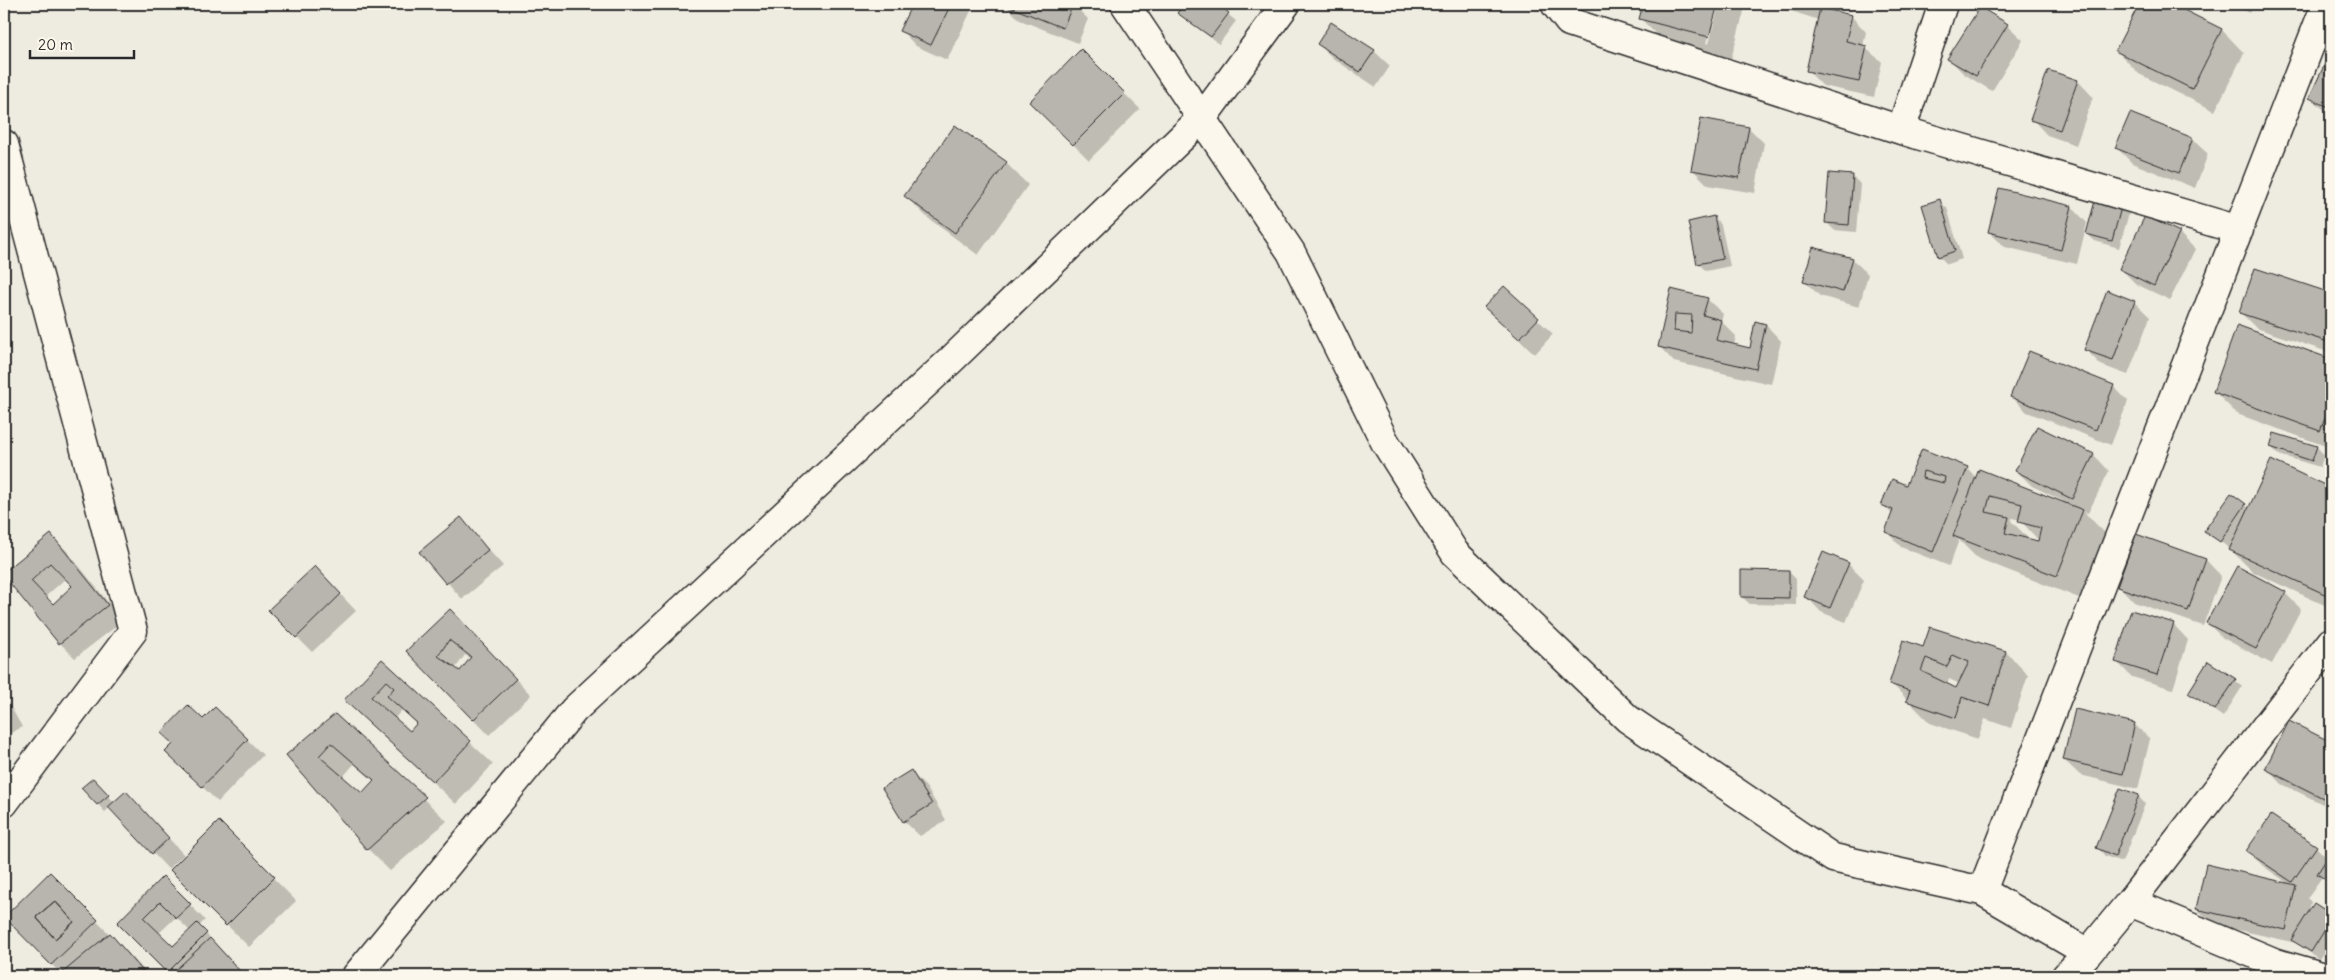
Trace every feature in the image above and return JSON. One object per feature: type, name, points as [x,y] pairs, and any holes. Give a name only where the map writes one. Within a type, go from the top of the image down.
[{"type":"street","points":[[1125,4],[1203,117],[1292,252],[1385,442],[1455,553],[1628,719],[1832,858],[1982,891],[2088,953]]},
{"type":"street","points":[[356,976],[574,710],[942,369],[1203,117],[1286,4]]},
{"type":"street","points":[[1555,4],[1569,22],[1901,130],[2239,230]]},
{"type":"street","points":[[1901,130],[1943,4]]},
{"type":"street","points":[[1982,891],[2326,4]]},
{"type":"street","points":[[4,144],[133,631],[4,803]]},
{"type":"street","points":[[2066,976],[2088,953],[2130,902],[2331,642]]},
{"type":"street","points":[[2130,902],[2276,963],[2321,976]]},
{"type":"building","points":[[912,4],[951,4],[931,45],[899,31]]},
{"type":"building","points":[[1003,4],[1073,4],[1063,28]]},
{"type":"building","points":[[1184,4],[1217,4],[1229,13],[1211,37],[1177,13]]},
{"type":"building","points":[[1643,4],[1718,4],[1709,37],[1639,19]]},
{"type":"building","points":[[2139,4],[2172,4],[2222,29],[2192,89],[2115,51]]},
{"type":"building","points":[[1980,7],[2008,24],[1976,76],[1947,59]]},
{"type":"building","points":[[1820,8],[1852,15],[1846,41],[1867,46],[1859,82],[1806,71]]},
{"type":"building","points":[[1331,22],[1375,50],[1360,72],[1317,44]]},
{"type":"building","points":[[1081,49],[1125,93],[1073,145],[1029,102]]},
{"type":"building","points":[[2329,55],[2331,56],[2331,108],[2309,98]]},
{"type":"building","points":[[2048,70],[2078,80],[2060,130],[2030,120]]},
{"type":"building","points":[[2130,113],[2193,138],[2179,173],[2115,148]]},
{"type":"building","points":[[1701,118],[1749,127],[1739,178],[1691,170]]},
{"type":"building","points":[[955,125],[1007,162],[955,233],[904,196]]},
{"type":"building","points":[[1829,173],[1853,175],[1849,225],[1825,223]]},
{"type":"building","points":[[1999,188],[2072,206],[2061,250],[1988,232]]},
{"type":"building","points":[[2096,197],[2122,204],[2112,241],[2086,234]]},
{"type":"building","points":[[1940,199],[1955,251],[1938,257],[1922,205]]},
{"type":"building","points":[[1714,216],[1723,259],[1697,264],[1688,222]]},
{"type":"building","points":[[2145,216],[2180,232],[2154,286],[2119,269]]},
{"type":"building","points":[[1813,247],[1853,258],[1843,292],[1803,281]]},
{"type":"building","points":[[2255,268],[2331,293],[2331,343],[2239,313]]},
{"type":"building","points":[[1504,286],[1539,318],[1519,339],[1484,307]]},
{"type":"building","points":[[1671,289],[1708,298],[1703,315],[1721,320],[1716,340],[1750,348],[1755,321],[1766,324],[1756,369],[1658,347]],"holes":[[[1675,314],[1692,315],[1691,333],[1674,331]]]},
{"type":"building","points":[[2107,290],[2135,301],[2113,360],[2084,350]]},
{"type":"building","points":[[2237,325],[2331,359],[2331,402],[2320,431],[2213,392]]},
{"type":"building","points":[[2029,351],[2114,385],[2096,430],[2010,397]]},
{"type":"building","points":[[2037,426],[2094,454],[2072,499],[2015,471]]},
{"type":"building","points":[[2274,433],[2317,446],[2312,461],[2270,447]]},
{"type":"building","points":[[1922,449],[1968,467],[1933,552],[1885,532],[1893,510],[1881,505],[1892,479],[1906,485]],"holes":[[[1923,471],[1945,477],[1944,483],[1922,478]]]},
{"type":"building","points":[[2271,460],[2331,488],[2331,597],[2229,550]]},
{"type":"building","points":[[1979,469],[2083,510],[2057,576],[1953,536]],"holes":[[[1990,496],[2022,504],[2018,522],[2041,528],[2038,541],[2005,533],[2009,517],[1986,512]]]},
{"type":"building","points":[[2231,493],[2246,504],[2220,542],[2204,531]]},
{"type":"building","points":[[461,517],[488,550],[446,584],[419,552]]},
{"type":"building","points":[[51,534],[108,605],[59,644],[4,576],[4,572]],"holes":[[[50,563],[72,586],[53,604],[31,581]]]},
{"type":"building","points":[[2136,534],[2206,559],[2188,611],[2117,587]]},
{"type":"building","points":[[1823,552],[1849,563],[1830,608],[1804,597]]},
{"type":"building","points":[[315,566],[341,594],[296,638],[268,610]]},
{"type":"building","points":[[2237,566],[2286,592],[2256,649],[2206,623]]},
{"type":"building","points":[[1741,570],[1789,571],[1789,598],[1741,597]]},
{"type":"building","points":[[450,609],[516,679],[473,720],[406,651]],"holes":[[[449,640],[471,657],[460,671],[438,656]]]},
{"type":"building","points":[[2131,610],[2174,623],[2157,675],[2115,662]]},
{"type":"building","points":[[1930,627],[2006,651],[1989,706],[1962,697],[1956,718],[1906,701],[1910,691],[1889,684],[1903,640],[1923,647]],"holes":[[[1953,655],[1969,662],[1956,688],[1921,671],[1926,658],[1947,667]]]},
{"type":"building","points":[[382,659],[471,741],[433,782],[344,700]],"holes":[[[386,681],[394,688],[387,696],[417,723],[410,731],[371,697]]]},
{"type":"building","points":[[2208,661],[2236,679],[2215,710],[2188,693]]},
{"type":"building","points":[[188,705],[203,719],[215,707],[248,739],[202,787],[165,752],[173,744],[161,733]]},
{"type":"building","points":[[2075,709],[2135,723],[2123,774],[2063,760]]},
{"type":"building","points":[[335,714],[426,797],[367,850],[286,755]],"holes":[[[331,743],[374,780],[362,793],[319,756]]]},
{"type":"building","points":[[2289,721],[2331,742],[2331,802],[2265,769]]},
{"type":"building","points":[[911,770],[932,804],[903,822],[882,788]]},
{"type":"building","points":[[93,778],[109,795],[97,805],[81,788]]},
{"type":"building","points":[[2120,788],[2139,795],[2115,856],[2096,848]]},
{"type":"building","points":[[126,791],[169,838],[152,854],[108,807]]},
{"type":"building","points":[[2271,815],[2317,846],[2292,882],[2246,851]]},
{"type":"building","points":[[219,821],[275,877],[226,926],[170,870]]},
{"type":"building","points":[[2331,852],[2331,883],[2317,874]]},
{"type":"building","points":[[2206,864],[2296,885],[2286,930],[2196,909]]},
{"type":"building","points":[[50,872],[98,920],[51,965],[4,917]],"holes":[[[55,901],[74,922],[55,939],[36,917]]]},
{"type":"building","points":[[163,876],[191,904],[176,918],[160,902],[144,918],[173,946],[197,923],[207,933],[167,973],[117,923]]},
{"type":"building","points":[[55,901],[74,922],[55,939],[36,917]]},
{"type":"building","points":[[2314,903],[2331,914],[2331,920],[2311,952],[2291,940]]},
{"type":"building","points":[[110,933],[147,976],[122,976],[112,971],[109,976],[62,976],[61,974]]},
{"type":"building","points":[[210,938],[240,971],[235,976],[169,976]]}]
